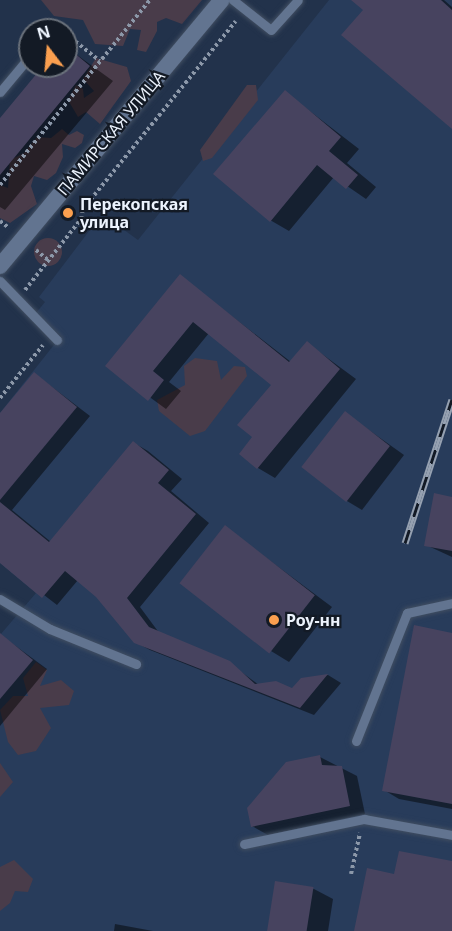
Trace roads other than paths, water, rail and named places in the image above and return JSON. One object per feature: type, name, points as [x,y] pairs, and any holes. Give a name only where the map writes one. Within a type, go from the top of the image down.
[{"type":"street","name":"ПАМИРСКАЯ УЛИЦА","points":[[0,266],[222,0]]},
{"type":"lane","points":[[232,0],[271,30],[297,0]]},
{"type":"lane","points":[[0,92],[18,70]]},
{"type":"lane","points":[[0,281],[54,338]]},
{"type":"lane","points":[[0,599],[50,629],[136,664]]},
{"type":"lane","points":[[356,741],[406,613],[452,603]]},
{"type":"lane","points":[[244,844],[364,819],[452,835]]},
{"type":"railway","points":[[405,543],[452,399]]},
{"type":"place","name":"Перекопская улица","points":[[68,213]]},
{"type":"place","name":"Роу-нн","points":[[274,620]]}]
